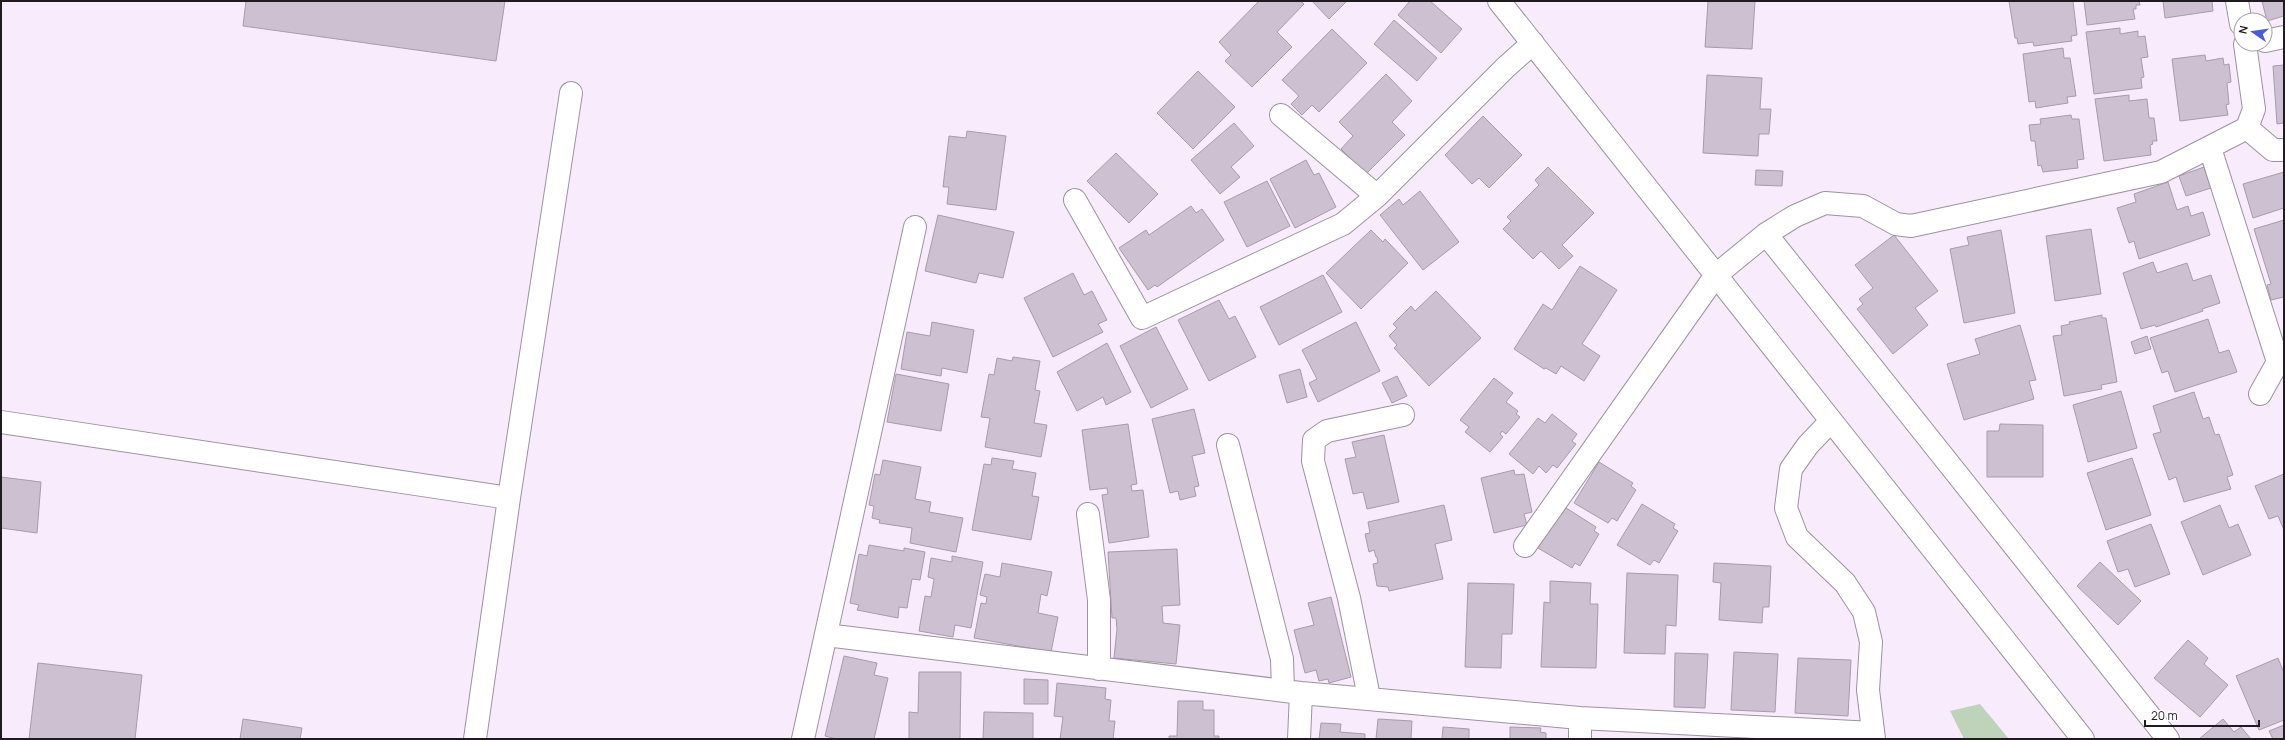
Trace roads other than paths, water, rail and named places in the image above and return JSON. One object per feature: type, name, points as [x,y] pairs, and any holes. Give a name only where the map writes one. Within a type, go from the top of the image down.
[{"type":"street","points":[[1499,1],[2083,739]]},
{"type":"street","points":[[2237,1],[2239,12]]},
{"type":"street","points":[[2273,39],[2284,37]]},
{"type":"street","points":[[1075,200],[1142,318],[1343,224],[1377,196],[1533,43]]},
{"type":"street","points":[[1525,546],[1716,275],[1766,234],[1795,216],[1824,203],[1863,206],[1896,224],[1911,226],[2161,172],[2247,128],[2254,109],[2252,52]]},
{"type":"street","points":[[476,739],[509,498],[571,93]]},
{"type":"street","points":[[1281,115],[1377,196]]},
{"type":"street","points":[[2247,128],[2273,150],[2284,150]]},
{"type":"street","points":[[2210,148],[2278,362],[2260,394]]},
{"type":"street","points":[[803,739],[915,227]]},
{"type":"street","points":[[1766,234],[2168,739]]},
{"type":"street","points":[[1369,697],[1349,598],[1313,461],[1314,440],[1327,431],[1403,415]]},
{"type":"street","points":[[826,635],[1292,692],[1369,697],[1580,729],[1873,736],[1868,690],[1871,642],[1864,612],[1845,583],[1796,537],[1786,508],[1791,469],[1808,445],[1831,421]]},
{"type":"street","points":[[1,422],[509,498]]},
{"type":"street","points":[[1228,445],[1282,659],[1292,692],[1299,739]]},
{"type":"street","points":[[1088,514],[1100,600],[1098,669]]}]
